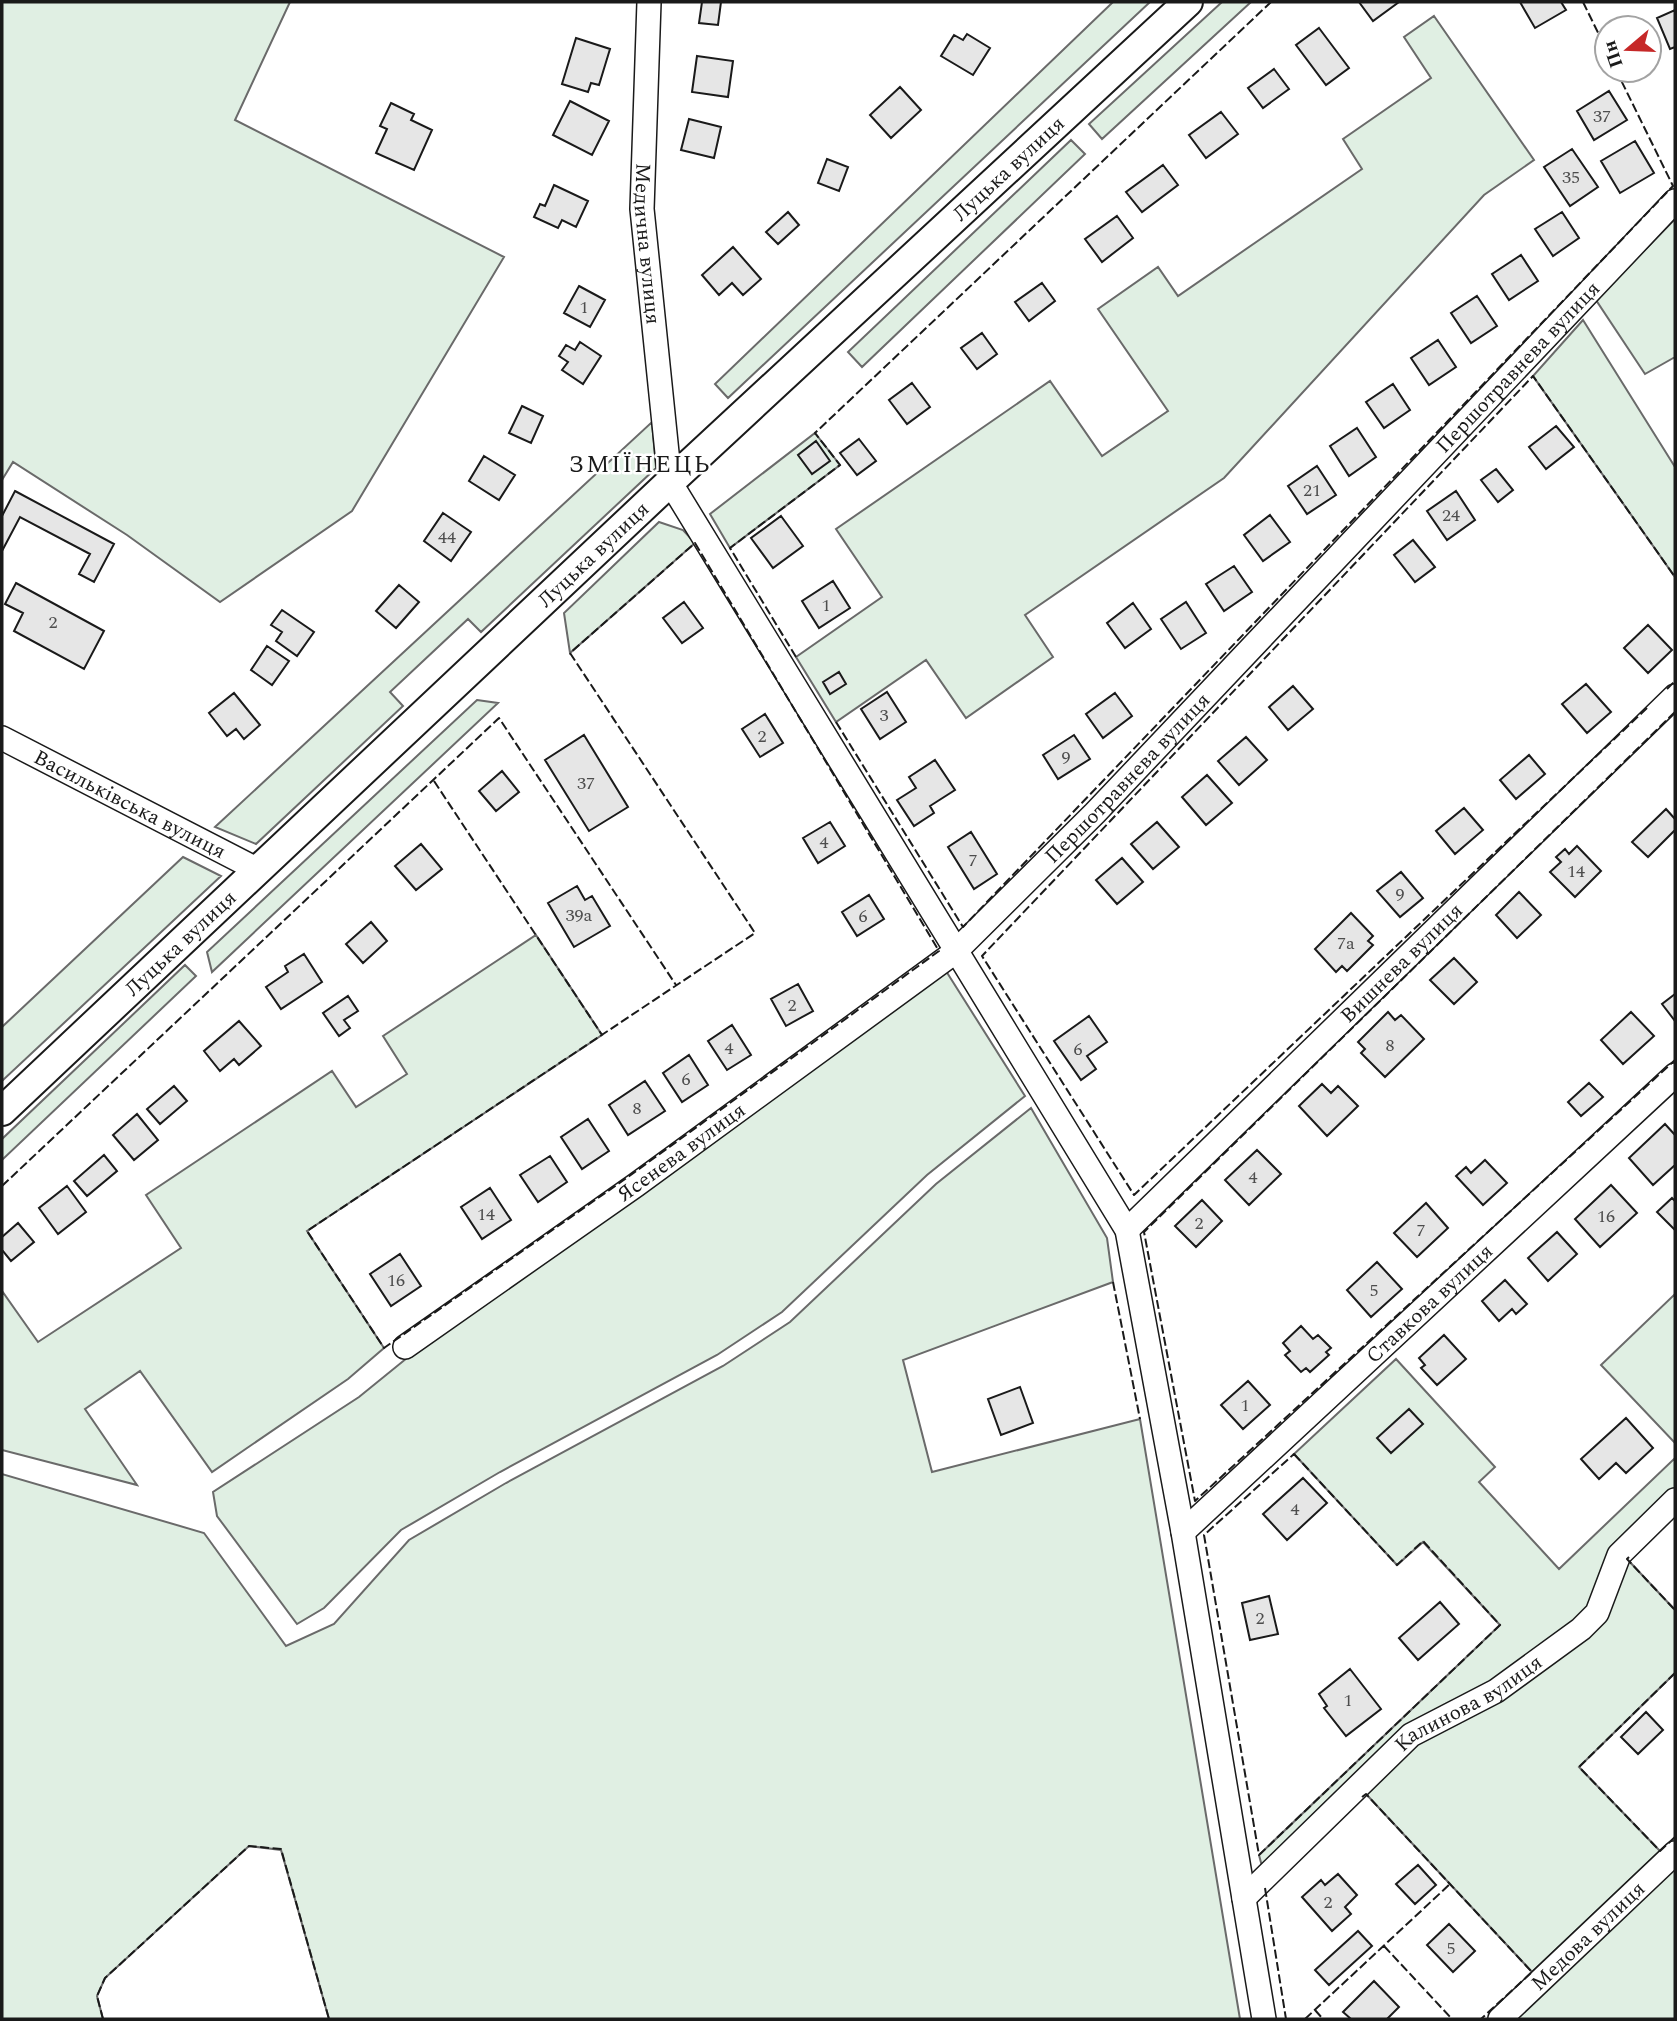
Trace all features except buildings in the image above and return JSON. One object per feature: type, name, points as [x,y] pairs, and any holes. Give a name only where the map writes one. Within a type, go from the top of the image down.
[{"type":"main road","name":"Луцька вулиця","points":[[2,1111],[256,869],[1188,2]]},
{"type":"street","name":"Медична вулиця","points":[[649,2],[642,209],[670,482]]},
{"type":"street","name":"Першотравнева вулиця","points":[[955,952],[1105,803],[1675,201]]},
{"type":"street","points":[[670,482],[1127,1230],[1183,1532],[1264,2019]]},
{"type":"street","name":"Вишнева вулиця","points":[[1127,1230],[1675,696]]},
{"type":"street","name":"Васильківська вулиця","points":[[2,738],[256,869]]},
{"type":"street","name":"Ясенева вулиця","points":[[405,1347],[636,1185],[955,952]]},
{"type":"street","name":"Ставкова вулиця","points":[[1183,1532],[1675,1075]]},
{"type":"street","name":"Калинова вулиця","points":[[1244,1898],[1411,1735],[1496,1691],[1581,1629],[1597,1613],[1619,1555],[1675,1500]]},
{"type":"street","name":"Медова вулиця","points":[[1500,2019],[1675,1853]]},
{"type":"green space","points":[[2,2],[290,2],[235,120],[504,257],[352,511],[220,602],[127,535],[13,462],[2,480]]},
{"type":"green space","points":[[1113,2],[1150,2],[728,398],[715,384]]},
{"type":"green space","points":[[1222,2],[1251,2],[1102,139],[1089,124]]},
{"type":"green space","points":[[1434,16],[1534,160],[1484,195],[1224,478],[1025,615],[1053,657],[966,718],[926,660],[836,722],[796,657],[882,597],[836,529],[1050,381],[1102,456],[1168,411],[1098,309],[1158,267],[1178,296],[1362,169],[1343,139],[1431,78],[1404,37]]},
{"type":"green space","points":[[1071,140],[1085,154],[862,367],[848,352]]},
{"type":"green space","points":[[1675,219],[1675,357],[1645,374],[1596,300]]},
{"type":"green space","points":[[1583,320],[1675,467],[1675,577],[1533,376]]},
{"type":"green space","points":[[652,422],[656,468],[481,632],[468,619],[390,692],[403,706],[256,844],[215,827]]},
{"type":"green space","points":[[815,433],[840,465],[730,548],[710,514]]},
{"type":"green space","points":[[659,522],[683,530],[695,543],[570,653],[564,613]]},
{"type":"green space","points":[[477,700],[498,703],[212,972],[207,952]]},
{"type":"green space","points":[[183,857],[221,876],[2,1081],[2,1027]]},
{"type":"green space","points":[[536,935],[602,1035],[307,1231],[384,1348],[348,1379],[212,1472],[140,1371],[85,1409],[137,1485],[2,1450],[2,1291],[38,1342],[181,1248],[146,1195],[332,1071],[356,1107],[407,1074],[383,1036]]},
{"type":"green space","points":[[185,965],[196,976],[2,1160],[2,1139]]},
{"type":"green space","points":[[946,971],[1025,1096],[927,1175],[782,1312],[717,1355],[500,1472],[401,1530],[324,1608],[297,1624],[217,1516],[213,1492],[359,1397],[407,1358]]},
{"type":"green space","points":[[1031,1108],[1107,1238],[1113,1282],[903,1360],[932,1472],[1140,1419],[1240,2019],[329,2019],[281,1850],[249,1846],[105,1978],[97,1996],[103,2019],[2,2019],[2,1474],[204,1533],[286,1646],[334,1624],[409,1540],[506,1483],[723,1366],[790,1322],[936,1184]]},
{"type":"green space","points":[[1675,1294],[1675,1443],[1601,1365]]},
{"type":"green space","points":[[1396,1359],[1495,1467],[1479,1482],[1559,1569],[1675,1458],[1675,1490],[1591,1609],[1492,1685],[1407,1729],[1263,1870],[1259,1855],[1500,1625],[1423,1542],[1397,1565],[1294,1454]]},
{"type":"green space","points":[[1627,1559],[1675,1610],[1675,1673],[1579,1767],[1660,1851],[1532,1972],[1366,1794],[1416,1742],[1587,1636]]},
{"type":"green space","points":[[1675,1865],[1675,2019],[1513,2019]]},
{"type":"fence","points":[[796,657],[730,548],[840,465],[815,433],[1271,2]]},
{"type":"fence","points":[[1583,2],[1593,22]]},
{"type":"fence","points":[[836,722],[963,927],[1673,186],[1623,84]]},
{"type":"fence","points":[[1647,708],[1134,1195],[982,956],[1533,376],[1675,577]]},
{"type":"fence","points":[[695,543],[939,951],[628,1177],[384,1348],[307,1231],[755,933],[570,653],[695,543]]},
{"type":"fence","points":[[1667,689],[1675,681]]},
{"type":"fence","points":[[1675,712],[1144,1232],[1195,1501],[1675,1060]]},
{"type":"fence","points":[[2,1186],[499,718],[676,985]]},
{"type":"fence","points":[[434,781],[602,1035]]},
{"type":"fence","points":[[1113,1282],[1140,1419]]},
{"type":"fence","points":[[1294,1454],[1397,1565],[1423,1541],[1500,1625],[1259,1855],[1204,1535],[1294,1454]]},
{"type":"fence","points":[[1629,1557],[1627,1559],[1675,1610]]},
{"type":"fence","points":[[1675,1673],[1579,1767],[1660,1851],[1675,1837]]},
{"type":"fence","points":[[1362,1797],[1366,1794],[1532,1972],[1481,2019]]},
{"type":"fence","points":[[103,2019],[97,1996],[105,1978],[249,1846],[281,1849],[329,2019]]},
{"type":"fence","points":[[1305,2019],[1450,1884]]},
{"type":"fence","points":[[1265,1888],[1286,2019]]},
{"type":"fence","points":[[1384,1946],[1452,2019]]},
{"type":"fence","points":[[1315,2010],[1323,2019]]},
{"type":"district","name":"ЗМІЇНЕЦЬ","points":[[640,464]]}]
